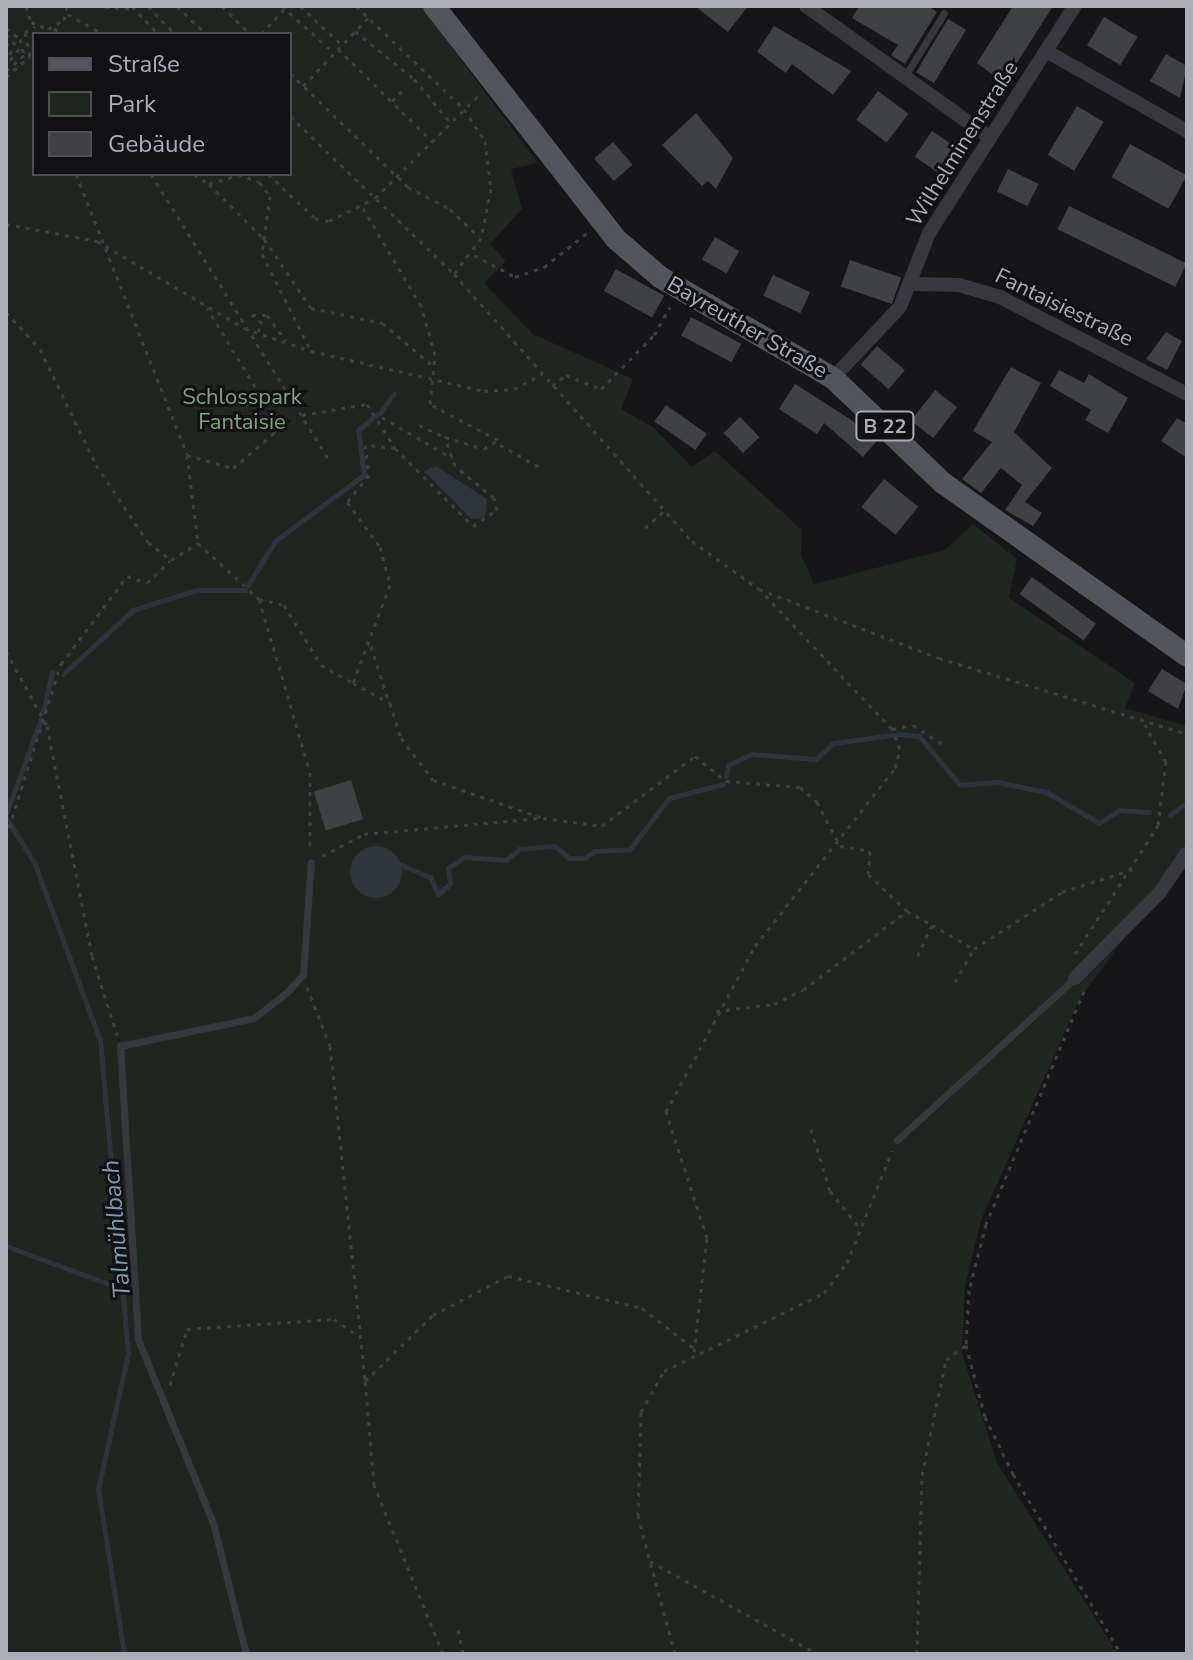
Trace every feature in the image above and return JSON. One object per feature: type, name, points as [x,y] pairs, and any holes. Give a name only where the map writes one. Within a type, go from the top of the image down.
[{"type":"main road","name":"Bayreuther Straße","points":[[434,6],[599,223],[680,289],[833,378],[943,483],[1187,656]]},
{"type":"street","points":[[806,6],[989,137]]},
{"type":"street","name":"Wilhelminenstraße","points":[[833,378],[915,284],[929,233],[1075,6]]},
{"type":"street","points":[[1048,52],[1187,131]]},
{"type":"street","name":"Fantaisiestraße","points":[[915,284],[959,285],[1000,297],[1187,394]]},
{"type":"street","points":[[1075,978],[1160,892],[1187,853]]},
{"type":"lane","points":[[905,76],[944,13]]},
{"type":"lane","points":[[246,1654],[213,1523],[138,1339],[120,1046],[254,1018],[303,975],[311,862]]},
{"type":"lane","points":[[897,1140],[1075,978]]},
{"type":"path","points":[[26,6],[35,26]]},
{"type":"path","points":[[54,28],[67,14],[67,6]]},
{"type":"path","points":[[95,6],[133,7],[156,32]]},
{"type":"path","points":[[148,6],[173,32]]},
{"type":"path","points":[[177,6],[204,32]]},
{"type":"path","points":[[222,6],[248,32]]},
{"type":"path","points":[[300,6],[342,45]]},
{"type":"path","points":[[356,6],[464,109],[490,164],[481,238],[474,255],[454,274]]},
{"type":"path","points":[[263,32],[285,7],[432,141]]},
{"type":"path","points":[[67,14],[99,32]]},
{"type":"path","points":[[303,86],[368,18]]},
{"type":"path","points":[[6,77],[30,56],[25,33],[35,26],[54,28]]},
{"type":"path","points":[[6,28],[20,39],[24,55],[6,71]]},
{"type":"path","points":[[54,28],[57,32]]},
{"type":"path","points":[[355,31],[407,80]]},
{"type":"path","points":[[6,34],[19,49],[6,62]]},
{"type":"path","points":[[6,42],[12,51],[6,62]]},
{"type":"path","points":[[407,80],[414,79],[423,71]]},
{"type":"path","points":[[292,75],[397,176],[481,238]]},
{"type":"path","points":[[414,79],[414,85],[451,123]]},
{"type":"path","points":[[406,87],[407,80]]},
{"type":"path","points":[[270,176],[322,221],[375,198],[491,83]]},
{"type":"path","points":[[392,102],[406,87],[414,85]]},
{"type":"path","points":[[292,118],[454,274],[663,512],[759,589],[892,729],[900,749],[895,768],[835,840],[716,1011],[666,1112],[707,1238],[694,1350]]},
{"type":"path","points":[[77,176],[97,241],[187,455],[198,543],[259,599],[284,605],[321,665],[390,703]]},
{"type":"path","points":[[152,176],[244,328],[328,458]]},
{"type":"path","points":[[197,176],[264,239],[311,308],[382,323],[433,366]]},
{"type":"path","points":[[209,184],[232,176]]},
{"type":"path","points":[[243,176],[262,184],[270,196],[264,239],[269,272],[311,351]]},
{"type":"path","points":[[360,203],[421,306],[433,366],[430,404],[543,469]]},
{"type":"path","points":[[474,255],[515,277],[544,267],[599,223]]},
{"type":"path","points":[[6,224],[97,241],[244,328],[311,351],[484,391],[514,389],[542,374]]},
{"type":"path","points":[[552,386],[566,375],[601,389],[654,335],[680,289]]},
{"type":"path","points":[[187,455],[233,468],[274,433],[276,421],[206,305]]},
{"type":"path","points":[[6,312],[40,349],[128,516],[171,560]]},
{"type":"path","points":[[258,332],[262,323],[252,315],[267,315],[287,343]]},
{"type":"path","points":[[302,415],[367,404],[382,417],[452,458],[494,498],[490,521],[473,526],[395,448],[382,417]]},
{"type":"path","points":[[419,425],[484,449],[500,445]]},
{"type":"path","points":[[445,437],[452,458]]},
{"type":"path","points":[[353,683],[388,601],[388,567],[347,502],[369,475],[365,445],[395,448]]},
{"type":"path","points":[[645,528],[663,512]]},
{"type":"path","points":[[6,837],[15,826],[47,726],[61,664],[100,605],[127,576],[147,583],[171,560],[198,543]]},
{"type":"path","points":[[759,589],[880,638],[1187,734]]},
{"type":"path","points":[[259,599],[310,772],[311,862],[364,834],[543,818]]},
{"type":"path","points":[[371,646],[401,738],[433,780],[543,818],[602,826],[695,756],[726,781],[800,787],[817,802],[835,840],[847,850],[870,851],[868,874],[907,911],[974,949]]},
{"type":"path","points":[[6,651],[47,726],[92,956],[120,1046]]},
{"type":"path","points":[[1121,1654],[1013,1474],[985,1417],[966,1345],[969,1290],[986,1224],[1087,994],[1075,978],[1075,952],[1133,869],[1158,825],[1166,762],[1143,722]]},
{"type":"path","points":[[892,729],[913,725],[942,744]]},
{"type":"path","points":[[955,982],[974,949],[1062,892],[1133,869]]},
{"type":"path","points":[[716,1011],[774,1004],[803,990],[907,911]]},
{"type":"path","points":[[916,959],[932,925]]},
{"type":"path","points":[[303,975],[330,1046],[374,1485],[443,1654]]},
{"type":"path","points":[[811,1129],[830,1191],[859,1227]]},
{"type":"path","points":[[675,1654],[638,1516],[641,1412],[664,1371],[694,1350],[755,1331],[824,1293],[847,1263],[859,1227],[897,1140]]},
{"type":"path","points":[[365,1381],[433,1315],[508,1276],[642,1308],[694,1350]]},
{"type":"path","points":[[164,1404],[187,1329],[334,1319],[357,1335]]},
{"type":"path","points":[[917,1654],[922,1475],[946,1360],[966,1345]]},
{"type":"path","points":[[650,1561],[818,1654]]},
{"type":"path","points":[[458,1630],[463,1654]]},
{"type":"green space","name":"Schlosspark Fantaisie","points":[[6,6],[421,6],[538,163],[511,169],[522,209],[490,244],[506,261],[484,283],[533,334],[633,379],[621,409],[654,428],[692,467],[715,451],[802,530],[801,555],[814,584],[945,550],[973,524],[1017,559],[1009,598],[1135,683],[1125,708],[1187,726],[1187,852],[1079,1000],[981,1220],[965,1287],[962,1353],[997,1463],[1118,1654],[6,1654]]},
{"type":"shaded area","points":[[436,466],[487,499],[485,518],[471,519],[424,471]]},
{"type":"shaded area","points":[[376,846],[394,854],[402,872],[394,890],[376,898],[358,890],[350,872],[358,854]]},
{"type":"building","points":[[695,6],[748,6],[728,32]]},
{"type":"building","points":[[859,6],[928,6],[937,12],[905,64],[891,55],[898,45],[852,18]]},
{"type":"building","points":[[1013,6],[1053,6],[1004,83],[977,63]]},
{"type":"building","points":[[1104,17],[1137,37],[1120,65],[1087,45]]},
{"type":"building","points":[[948,19],[966,30],[934,83],[916,72]]},
{"type":"building","points":[[774,26],[851,71],[833,95],[792,64],[786,73],[757,52]]},
{"type":"building","points":[[1166,54],[1187,66],[1180,98],[1150,81]]},
{"type":"building","points":[[878,91],[908,114],[887,143],[856,120]]},
{"type":"building","points":[[1077,106],[1104,122],[1074,171],[1048,155]]},
{"type":"building","points":[[696,113],[733,158],[716,189],[708,181],[702,186],[662,145]]},
{"type":"building","points":[[932,131],[960,150],[943,176],[915,157]]},
{"type":"building","points":[[613,142],[633,165],[614,181],[594,158]]},
{"type":"building","points":[[1130,144],[1187,176],[1168,209],[1112,177]]},
{"type":"building","points":[[1008,169],[1039,184],[1028,206],[997,191]]},
{"type":"building","points":[[1069,206],[1187,263],[1175,287],[1058,229]]},
{"type":"building","points":[[715,237],[739,251],[726,274],[702,260]]},
{"type":"building","points":[[850,260],[901,278],[892,304],[841,286]]},
{"type":"building","points":[[616,269],[664,296],[652,318],[604,291]]},
{"type":"building","points":[[773,275],[810,292],[800,313],[763,296]]},
{"type":"building","points":[[691,317],[741,344],[731,362],[681,336]]},
{"type":"building","points":[[1166,332],[1182,341],[1167,370],[1146,359]]},
{"type":"building","points":[[877,346],[905,370],[889,389],[861,365]]},
{"type":"building","points":[[1011,367],[1041,383],[1014,432],[1052,468],[1025,502],[1042,513],[1033,526],[1005,510],[1022,485],[1001,468],[981,493],[962,479],[992,442],[973,431]]},
{"type":"building","points":[[1059,370],[1084,383],[1089,374],[1128,398],[1108,433],[1085,420],[1091,410],[1050,386]]},
{"type":"building","points":[[795,384],[853,421],[876,442],[863,457],[824,423],[817,434],[779,409]]},
{"type":"building","points":[[935,390],[957,407],[933,438],[911,421]]},
{"type":"building","points":[[666,405],[707,434],[695,450],[655,421]]},
{"type":"building","points":[[740,417],[759,437],[743,453],[723,433]]},
{"type":"building","points":[[1177,418],[1187,424],[1187,458],[1161,441]]},
{"type":"building","points":[[884,479],[918,507],[896,535],[861,507]]},
{"type":"building","points":[[1032,577],[1096,623],[1084,640],[1020,594]]},
{"type":"building","points":[[1162,669],[1187,684],[1178,709],[1148,691]]},
{"type":"building","points":[[351,780],[363,819],[326,831],[314,791]]},
{"type":"waterway","points":[[380,413],[394,394]]},
{"type":"waterway","points":[[248,585],[275,541],[364,475],[358,430],[378,414]]},
{"type":"waterway","points":[[63,674],[133,610],[197,590],[245,590]]},
{"type":"waterway","points":[[43,712],[52,672]]},
{"type":"waterway","points":[[6,814],[41,719]]},
{"type":"waterway","points":[[897,734],[919,736],[960,785],[997,782],[1046,792],[1099,823],[1119,810],[1149,812]]},
{"type":"waterway","points":[[726,776],[728,765],[752,754],[816,759],[833,743],[892,735]]},
{"type":"waterway","points":[[399,864],[430,877],[438,894],[450,884],[448,868],[464,857],[506,860],[519,849],[555,846],[569,858],[585,858],[595,851],[630,849],[669,798],[723,784]]},
{"type":"waterway","points":[[1170,815],[1187,802]]},
{"type":"waterway","name":"Talmühlbach","points":[[6,818],[34,862],[100,1040],[128,1353],[98,1489],[124,1654]]},
{"type":"waterway","points":[[6,1246],[122,1289]]}]
